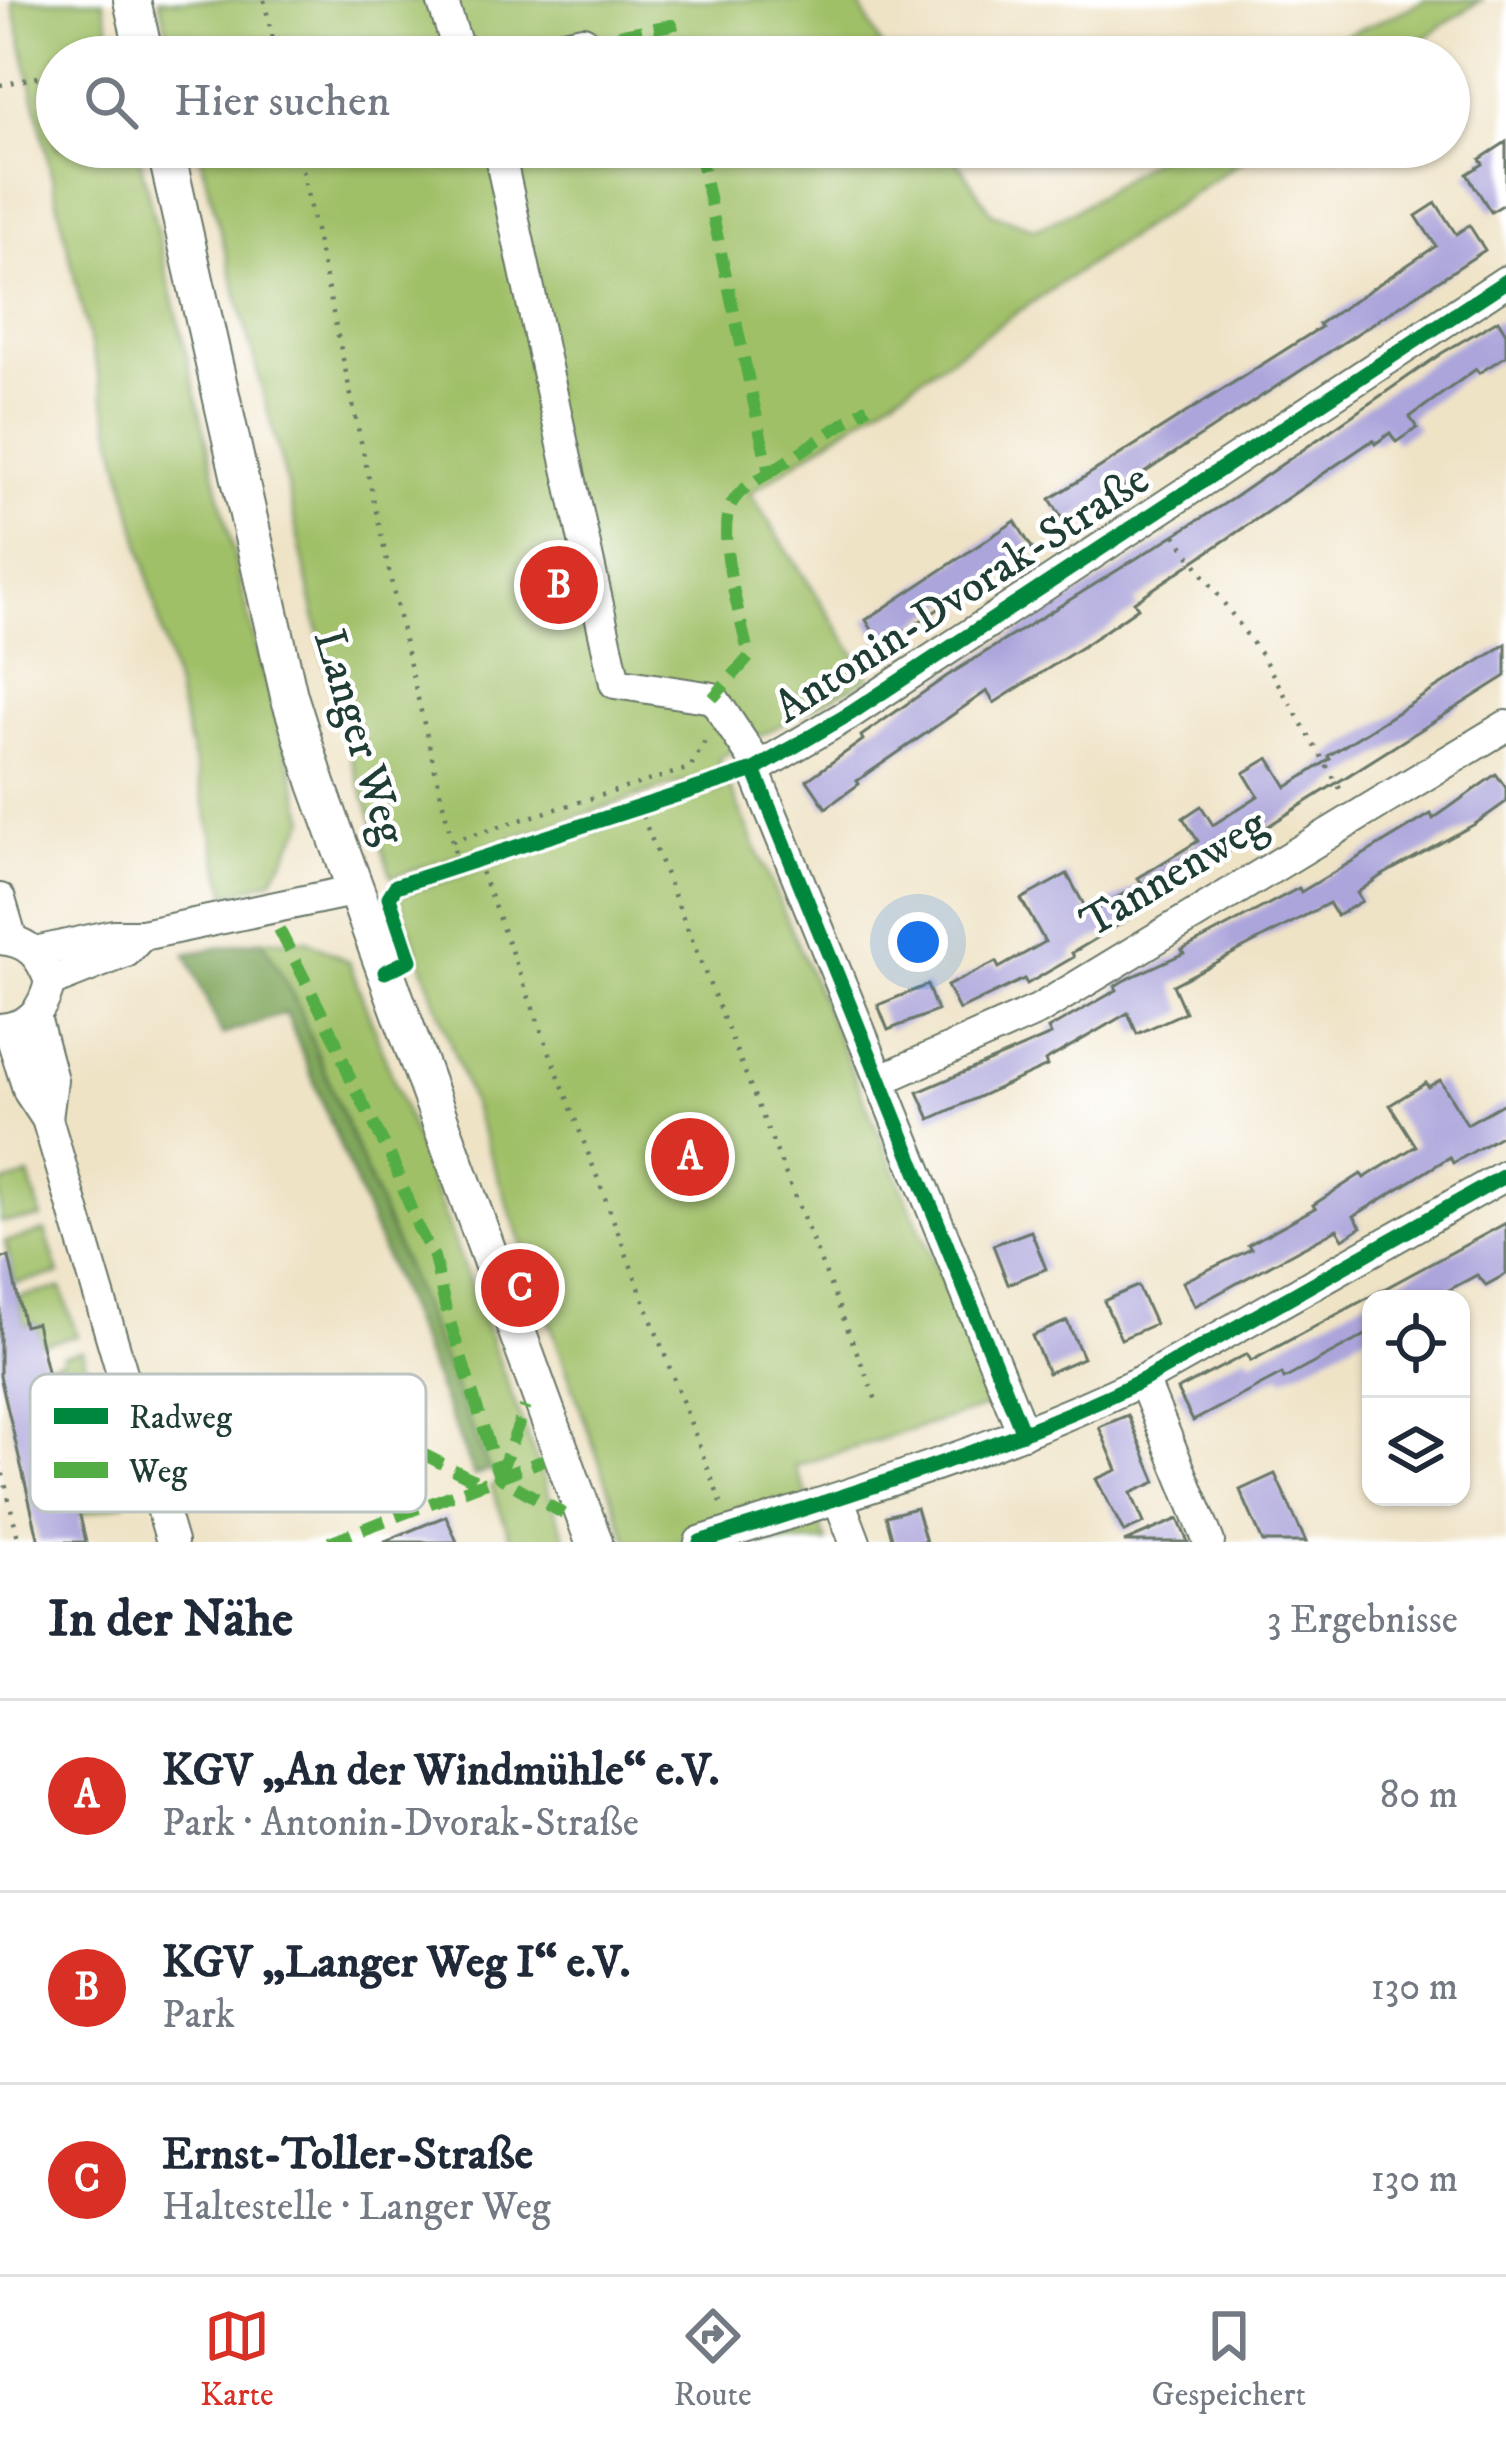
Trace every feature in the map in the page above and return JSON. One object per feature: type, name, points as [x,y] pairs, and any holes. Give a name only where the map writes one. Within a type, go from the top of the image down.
[{"type":"main road","points":[[132,0],[140,36]]},
{"type":"main road","name":"Langer Weg","points":[[171,168],[289,696],[594,1542]]},
{"type":"street","points":[[442,0],[454,36]]},
{"type":"street","points":[[503,168],[615,683],[713,698],[759,767]]},
{"type":"street","name":"Antonin-Dvorak-Straße","points":[[1023,1433],[754,770],[850,713],[1506,281]]},
{"type":"street","name":"Tannenweg","points":[[880,1080],[1038,1010],[1506,726]]},
{"type":"street","points":[[16,944],[142,935],[357,890]]},
{"type":"street","points":[[0,899],[16,944],[50,982]]},
{"type":"street","points":[[122,1374],[47,1119],[52,1080],[15,1025],[50,982],[125,952],[142,935]]},
{"type":"street","points":[[700,1542],[838,1500],[1023,1433],[1143,1380],[1506,1175]]},
{"type":"street","points":[[1143,1380],[1209,1542]]},
{"type":"street","points":[[838,1500],[855,1542]]},
{"type":"street","points":[[163,1512],[172,1542]]},
{"type":"path","points":[[264,0],[272,36]]},
{"type":"path","points":[[0,85],[36,78]]},
{"type":"path","points":[[302,168],[458,866]]},
{"type":"path","points":[[1157,511],[1262,656],[1356,815]]},
{"type":"path","points":[[452,842],[690,768],[701,742],[731,724]]},
{"type":"path","points":[[638,805],[876,1400]]},
{"type":"path","points":[[477,860],[732,1532]]},
{"type":"path","points":[[0,1462],[19,1542]]},
{"type":"green space","points":[[12,0],[103,0],[111,36],[36,36],[36,107]]},
{"type":"green space","points":[[159,0],[857,0],[876,36],[168,36]]},
{"type":"green space","points":[[1424,0],[1481,0],[1427,36],[1347,36]]},
{"type":"green space","points":[[50,168],[142,168],[254,639],[306,819],[272,880],[227,895]]},
{"type":"green space","points":[[204,168],[962,168],[992,213],[1035,229],[1078,209],[1140,168],[1231,168],[750,493],[870,677],[719,758],[722,769],[392,877],[337,718],[284,472]]},
{"type":"green space","points":[[730,787],[995,1404],[795,1466],[827,1542],[628,1542],[398,896]]},
{"type":"green space","points":[[262,940],[307,940],[349,962],[567,1542],[512,1542],[491,1486],[500,1481],[489,1470],[295,1000]]},
{"type":"green space","points":[[262,940],[295,1000],[489,1470],[474,1476],[286,1013],[222,1035],[186,954]]},
{"type":"green space","points":[[29,1176],[42,1218],[0,1222],[0,1184]]},
{"type":"green space","points":[[45,1231],[59,1274],[15,1283],[5,1242]]},
{"type":"green space","points":[[61,1288],[77,1336],[40,1344],[36,1323],[24,1326],[18,1297]]},
{"type":"green space","points":[[82,1350],[88,1374],[47,1374],[45,1364],[62,1360],[62,1355]]},
{"type":"building","points":[[1506,142],[1506,203],[1491,212],[1467,174]]},
{"type":"building","points":[[1436,203],[1456,234],[1469,225],[1485,250],[1066,524],[1050,499],[1321,327],[1319,324],[1436,246],[1416,216]]},
{"type":"building","points":[[1498,320],[1506,333],[1506,356],[1479,373],[1476,369],[1410,417],[1417,428],[1396,442],[1390,433],[1375,444],[1373,440],[1134,602],[1138,608],[1082,647],[994,703],[987,691],[857,781],[826,808],[807,780],[863,740],[861,736],[947,676],[1232,499],[1442,353]]},
{"type":"building","points":[[1015,521],[1032,548],[882,646],[866,620]]},
{"type":"building","points":[[1506,644],[1506,676],[1132,912],[1134,916],[1072,953],[1074,957],[1027,984],[1024,979],[959,1010],[947,986],[996,962],[999,968],[1045,942],[1021,899],[1067,874],[1089,914],[1142,883],[1138,878],[1198,841],[1183,818],[1201,806],[1213,825],[1258,796],[1244,773],[1269,758],[1287,787]]},
{"type":"building","points":[[1496,774],[1506,788],[1506,802],[1379,877],[1357,893],[1362,901],[1337,916],[1329,903],[1173,985],[1185,1012],[1137,1034],[1128,1013],[1045,1061],[1047,1066],[930,1119],[918,1092],[1051,1035],[1048,1029],[1117,990],[1115,986],[1123,981],[1184,953],[1182,950],[1299,888],[1301,892],[1431,814],[1433,819]]},
{"type":"building","points":[[927,985],[937,1011],[888,1030],[878,1005]]},
{"type":"building","points":[[1440,1080],[1467,1124],[1506,1102],[1506,1133],[1453,1163],[1450,1157],[1354,1216],[1361,1227],[1343,1239],[1337,1229],[1195,1306],[1183,1282],[1251,1249],[1248,1245],[1315,1208],[1313,1205],[1361,1174],[1364,1178],[1416,1146],[1390,1105]]},
{"type":"building","points":[[1506,1223],[1506,1274],[1486,1285],[1477,1275],[1449,1290],[1382,1290]]},
{"type":"building","points":[[1031,1231],[1046,1269],[1008,1284],[993,1245]]},
{"type":"building","points":[[9,1257],[24,1326],[36,1323],[48,1374],[30,1374],[30,1504],[0,1376],[0,1258]]},
{"type":"building","points":[[1138,1286],[1155,1324],[1121,1339],[1104,1301]]},
{"type":"building","points":[[1362,1301],[1362,1337],[1193,1421],[1177,1390],[1247,1354],[1251,1361]]},
{"type":"building","points":[[1067,1321],[1083,1358],[1048,1373],[1032,1336]]},
{"type":"building","points":[[1128,1415],[1156,1482],[1131,1493],[1144,1523],[1124,1532],[1096,1479],[1117,1470],[1099,1427]]},
{"type":"building","points":[[1275,1474],[1306,1542],[1263,1542],[1240,1490]]},
{"type":"building","points":[[916,1508],[926,1542],[893,1542],[886,1516]]},
{"type":"building","points":[[32,1512],[79,1512],[86,1542],[39,1542]]},
{"type":"building","points":[[446,1516],[457,1542],[385,1542],[385,1541]]},
{"type":"building","points":[[1178,1519],[1188,1542],[1124,1542]]},
{"type":"marked path","points":[[611,36],[672,25],[674,36]]},
{"type":"marked path","points":[[703,168],[769,473],[739,493],[727,517],[728,556],[749,657],[713,698]]},
{"type":"marked path","points":[[769,473],[868,407]]},
{"type":"marked path","points":[[279,929],[393,1161],[434,1257],[499,1477],[564,1514]]},
{"type":"marked path","points":[[499,1477],[525,1407]]},
{"type":"marked path","points":[[426,1456],[482,1484]]},
{"type":"marked path","points":[[426,1505],[544,1460]]},
{"type":"marked path","points":[[329,1542],[408,1512]]},
{"type":"cycle path","points":[[385,972],[410,960],[389,897],[396,886],[754,770],[851,713],[1506,281]]},
{"type":"cycle path","points":[[754,770],[1023,1433]]},
{"type":"cycle path","points":[[700,1542],[924,1469],[1089,1405],[1143,1380],[1506,1175]]},
{"type":"place","name":"KGV „Langer Weg I“ e.V.","points":[[559,585]]},
{"type":"place","name":"KGV „An der Windmühle“ e.V.","points":[[690,1157]]},
{"type":"place","name":"Ernst-Toller-Straße","points":[[520,1288]]}]
